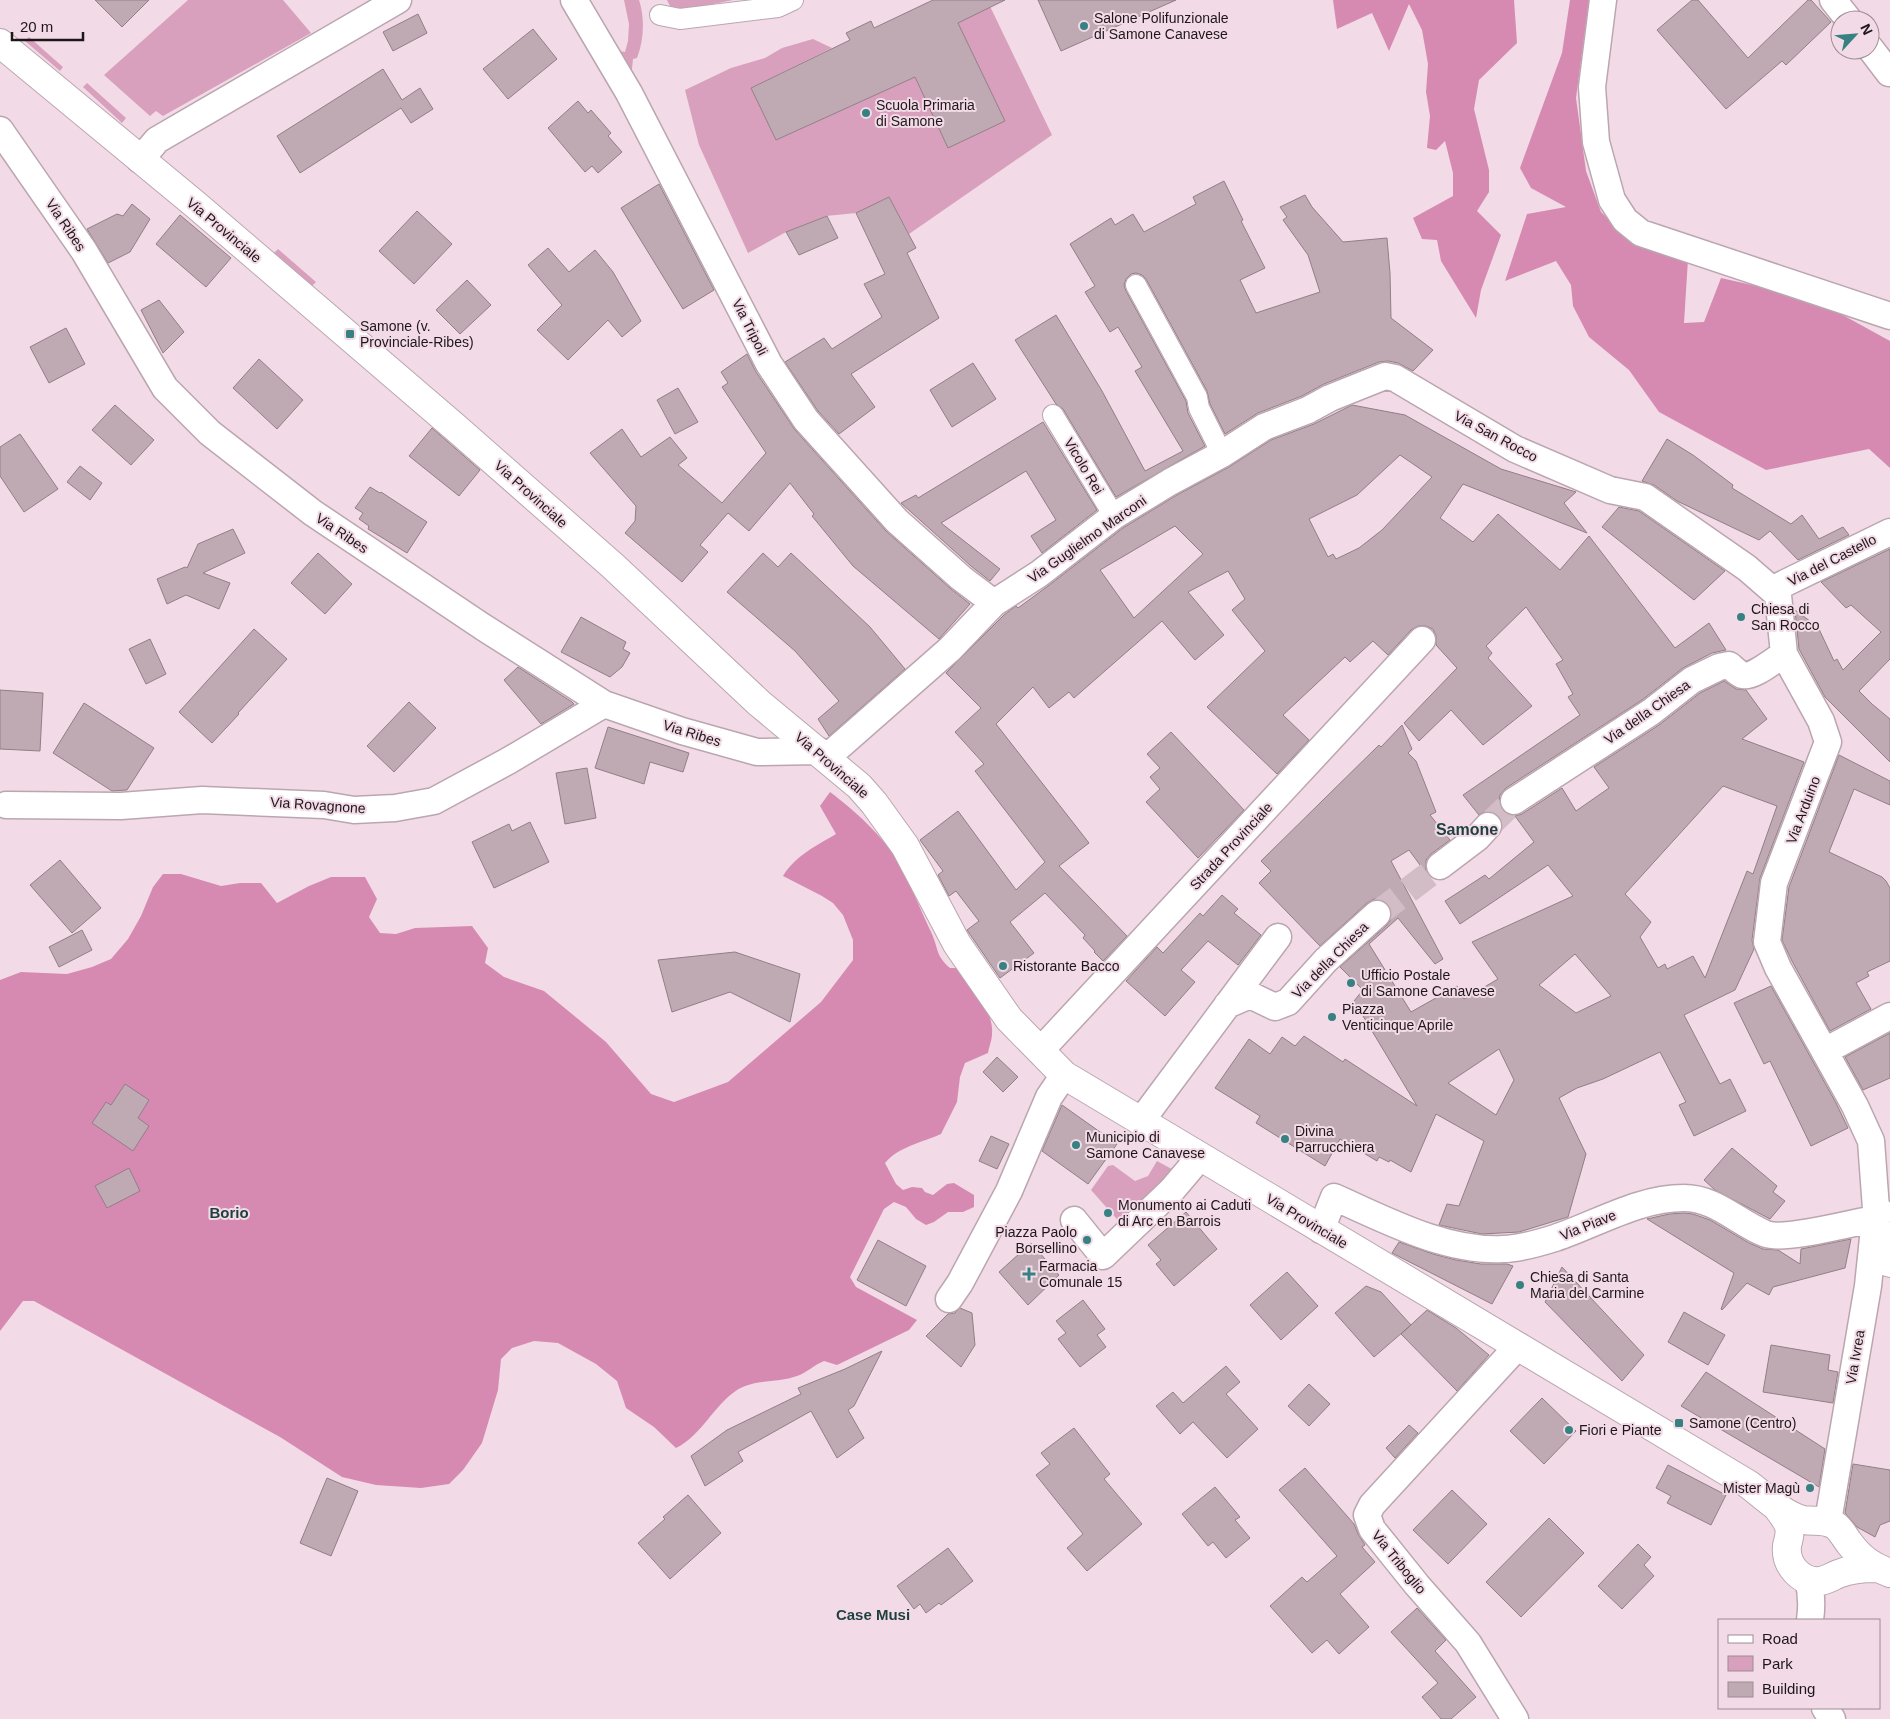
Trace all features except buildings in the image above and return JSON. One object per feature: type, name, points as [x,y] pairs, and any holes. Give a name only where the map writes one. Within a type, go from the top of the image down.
[{"type":"main road","name":"Via Provinciale","points":[[0,43],[196,205],[456,428],[613,566],[759,703],[859,786],[874,803],[905,846],[957,944],[1009,1020],[1064,1075],[1748,1484],[1793,1516],[1828,1527]]},
{"type":"main road","name":"Via Provinciale","points":[[1774,1504],[1789,1527],[1790,1537],[1787,1552],[1792,1567],[1798,1575],[1819,1592]]},
{"type":"main road","points":[[1790,1537],[1795,1529],[1802,1524],[1828,1527],[1864,1560],[1883,1571]]},
{"type":"main road","points":[[1819,1592],[1844,1567],[1847,1559],[1848,1549],[1828,1527]]},
{"type":"main road","points":[[1819,1592],[1862,1568],[1883,1571]]},
{"type":"street","points":[[140,160],[158,140],[398,0]]},
{"type":"street","name":"Via Tripoli","points":[[574,0],[629,93],[769,364],[806,420],[897,521],[961,578],[994,604]]},
{"type":"street","points":[[660,15],[680,19],[778,7],[793,0]]},
{"type":"street","points":[[1603,0],[1592,87],[1596,142],[1612,200],[1625,220],[1641,234],[1890,316]]},
{"type":"street","points":[[1833,0],[1841,10]]},
{"type":"street","points":[[1879,60],[1889,73]]},
{"type":"street","name":"Via Ribes","points":[[0,130],[84,251],[165,388],[210,433],[313,513],[483,627],[604,704],[682,731],[757,752],[823,755]]},
{"type":"street","points":[[1136,285],[1193,388],[1199,408],[1222,454]]},
{"type":"street","name":"Via Guglielmo Marconi","points":[[823,755],[950,649],[994,604],[1039,574],[1114,516],[1170,482],[1222,454],[1264,427],[1385,376]]},
{"type":"street","name":"Via San Rocco","points":[[1385,376],[1394,378],[1515,449],[1610,490],[1645,497],[1747,568],[1773,589]]},
{"type":"street","name":"Vicolo Rei","points":[[1053,415],[1114,516]]},
{"type":"street","name":"Via del Castello","points":[[1773,589],[1890,532]]},
{"type":"street","name":"Via Arduino","points":[[1773,589],[1778,595],[1784,654],[1821,721],[1828,742],[1774,883],[1767,942],[1778,968],[1855,1106],[1871,1141],[1882,1219]]},
{"type":"street","name":"Strada Provinciale","points":[[1040,1051],[1422,640]]},
{"type":"street","name":"Via della Chiesa","points":[[1514,801],[1651,712],[1692,680],[1718,666],[1729,665],[1740,674],[1746,676],[1757,672],[1784,654]]},
{"type":"street","name":"Via Rovagnone","points":[[6,805],[121,806],[202,800],[324,805],[354,810],[395,808],[434,801],[508,761],[604,704]]},
{"type":"street","points":[[1440,866],[1477,838],[1488,826]]},
{"type":"street","name":"Via della Chiesa","points":[[1227,1005],[1250,995],[1275,1007],[1288,1002],[1326,960],[1377,914]]},
{"type":"street","points":[[1141,1121],[1278,937]]},
{"type":"street","points":[[1825,1051],[1890,1016]]},
{"type":"street","points":[[949,1298],[960,1283],[1009,1191],[1049,1097],[1064,1075]]},
{"type":"street","points":[[1074,1220],[1104,1256],[1172,1190],[1200,1157]]},
{"type":"street","name":"Via Piave","points":[[1321,1230],[1334,1197],[1429,1238],[1486,1249],[1505,1249],[1555,1238],[1614,1214],[1665,1199],[1702,1198],[1767,1234],[1786,1236],[1882,1219]]},
{"type":"street","points":[[1882,1219],[1888,1234],[1883,1265],[1890,1267]]},
{"type":"street","name":"Via Ivrea","points":[[1828,1527],[1879,1282],[1882,1219]]},
{"type":"street","name":"Via Triboglio","points":[[1515,1719],[1468,1643],[1417,1585],[1372,1528],[1367,1515],[1372,1505],[1518,1346]]},
{"type":"green space","points":[[188,0],[283,0],[311,33],[163,116],[156,111],[150,116],[104,75]]},
{"type":"green space","points":[[624,0],[639,0],[643,22],[639,51],[637,58],[633,59],[632,69],[628,76],[613,50],[625,52],[628,41],[629,24]]},
{"type":"green space","points":[[667,0],[733,0],[673,12]]},
{"type":"green space","name":"Scuola Primaria di Samone","points":[[987,0],[1052,135],[909,234],[889,197],[856,213],[826,216],[786,232],[748,253],[699,145],[685,90],[731,68],[765,58],[782,48],[813,39],[832,48],[751,88],[776,140],[915,77],[948,148],[1005,121],[958,23]]},
{"type":"green space","points":[[29,37],[63,67],[60,71],[25,41]]},
{"type":"green space","points":[[87,83],[126,118],[122,123],[83,87]]},
{"type":"green space","points":[[278,249],[316,282],[312,286],[274,253]]},
{"type":"green space","points":[[1157,1161],[1179,1173],[1123,1226],[1091,1190],[1108,1166],[1113,1165],[1135,1181],[1148,1176]]},
{"type":"shaded area","points":[[1333,0],[1514,0],[1517,43],[1479,80],[1474,109],[1489,170],[1489,192],[1477,211],[1501,235],[1481,290],[1476,318],[1441,261],[1437,240],[1422,239],[1413,218],[1453,196],[1453,173],[1445,141],[1436,150],[1427,148],[1430,116],[1426,92],[1428,64],[1422,30],[1409,4],[1389,51],[1372,13],[1337,29]]},
{"type":"shaded area","points":[[1570,0],[1589,0],[1576,98],[1586,171],[1601,212],[1636,245],[1688,259],[1684,323],[1704,322],[1721,278],[1830,308],[1890,341],[1890,468],[1869,449],[1766,470],[1659,412],[1629,370],[1589,337],[1573,306],[1571,285],[1556,261],[1505,281],[1527,214],[1566,207],[1531,188],[1520,168],[1562,53]]},
{"type":"shaded area","points":[[830,792],[868,824],[893,853],[911,888],[940,955],[950,968],[958,968],[981,998],[992,1025],[992,1036],[988,1053],[965,1063],[960,1077],[957,1102],[941,1134],[904,1149],[890,1157],[885,1163],[896,1184],[903,1190],[912,1187],[922,1188],[925,1192],[933,1195],[947,1184],[954,1183],[974,1195],[974,1207],[963,1212],[948,1212],[926,1225],[916,1219],[906,1207],[894,1202],[884,1209],[850,1277],[856,1287],[917,1320],[909,1330],[837,1365],[824,1361],[797,1376],[751,1384],[737,1390],[721,1404],[693,1436],[676,1448],[654,1427],[626,1408],[617,1381],[596,1364],[558,1343],[534,1341],[512,1348],[501,1359],[498,1390],[482,1443],[463,1470],[449,1484],[421,1488],[376,1485],[342,1477],[280,1437],[34,1301],[23,1301],[0,1331],[0,980],[21,972],[67,974],[111,959],[128,939],[141,916],[153,887],[163,874],[181,874],[221,886],[240,883],[261,883],[277,903],[331,877],[365,877],[377,899],[369,917],[380,933],[396,934],[415,928],[472,926],[488,948],[485,963],[504,977],[544,991],[606,1042],[651,1094],[674,1102],[728,1082],[821,1002],[853,960],[853,940],[843,915],[833,903],[783,876],[800,857],[836,834],[820,806]]},
{"type":"tunnel","points":[[1488,826],[1514,801]]},
{"type":"tunnel","points":[[1377,914],[1440,866]]},
{"type":"place","name":"Salone Polifunzionale di Samone Canavese","points":[[1084,26]]},
{"type":"place","name":"Scuola Primaria di Samone","points":[[866,113]]},
{"type":"place","name":"Samone (v. Provinciale-Ribes)","points":[[350,334]]},
{"type":"place","name":"Chiesa di San Rocco","points":[[1741,617]]},
{"type":"place","name":"Ristorante Bacco","points":[[1003,966]]},
{"type":"place","name":"Ufficio Postale di Samone Canavese","points":[[1351,983]]},
{"type":"place","name":"Piazza Venticinque Aprile","points":[[1332,1017]]},
{"type":"place","name":"Divina Parrucchiera","points":[[1285,1139]]},
{"type":"place","name":"Municipio di Samone Canavese","points":[[1076,1145]]},
{"type":"place","name":"Monumento ai Caduti di Arc en Barrois","points":[[1108,1213]]},
{"type":"place","name":"Piazza Paolo Borsellino","points":[[1087,1240]]},
{"type":"place","name":"Farmacia Comunale 15","points":[[1029,1274]]},
{"type":"place","name":"Chiesa di Santa Maria del Carmine","points":[[1520,1285]]},
{"type":"place","name":"Samone (Centro)","points":[[1679,1423]]},
{"type":"place","name":"Fiori e Piante","points":[[1569,1430]]},
{"type":"place","name":"Mister Magù","points":[[1810,1488]]},
{"type":"district","name":"Samone","points":[[1467,829]]},
{"type":"district","name":"Borio","points":[[229,1212]]},
{"type":"district","name":"Case Musi","points":[[873,1614]]}]
